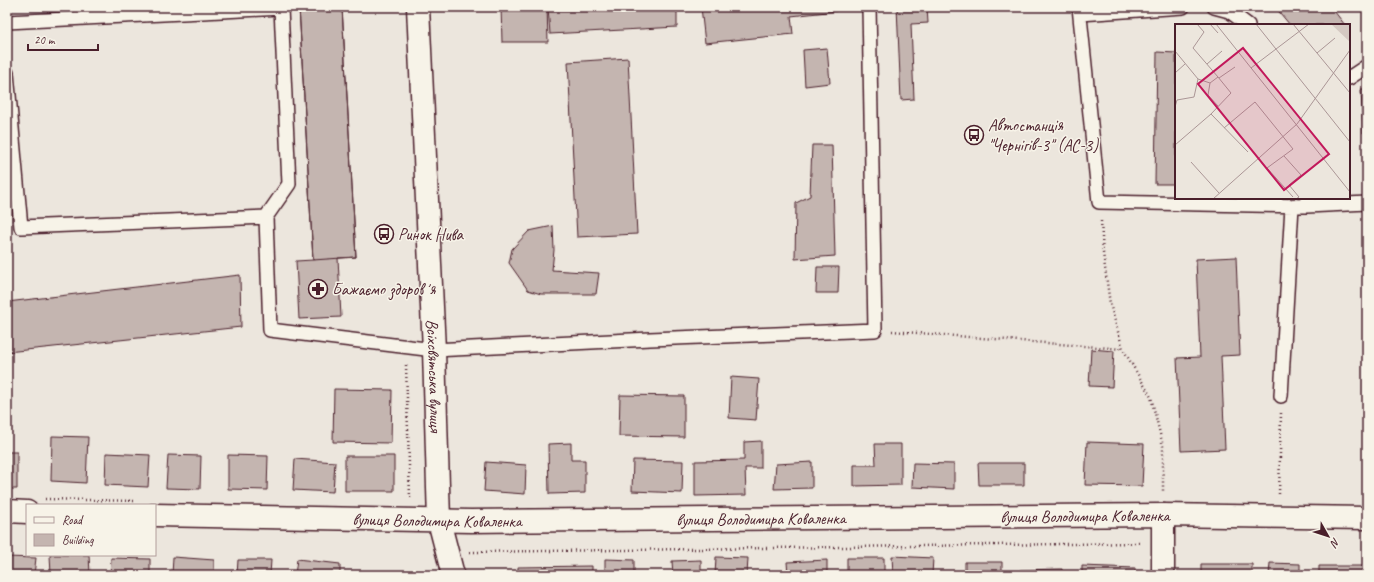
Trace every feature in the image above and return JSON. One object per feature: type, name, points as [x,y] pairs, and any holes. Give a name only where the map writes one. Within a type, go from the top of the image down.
[{"type":"street","name":"Всіхсвятська вулиця","points":[[418,7],[434,350],[439,521],[453,575]]},
{"type":"street","points":[[7,512],[26,512]]},
{"type":"street","name":"вулиця Володимира Коваленка","points":[[156,515],[439,521],[1163,515],[1367,518]]},
{"type":"street","points":[[1163,515],[1163,575]]},
{"type":"lane","points":[[7,22],[281,8],[289,184],[266,216],[270,330],[434,350],[650,339],[876,330],[869,7]]},
{"type":"lane","points":[[1183,7],[1080,11],[1099,202],[1292,206],[1307,202],[1367,203]]},
{"type":"lane","points":[[1214,7],[1229,11],[1247,24]]},
{"type":"lane","points":[[1350,77],[1367,66]]},
{"type":"lane","points":[[7,72],[20,227],[266,216]]},
{"type":"lane","points":[[1281,396],[1292,206]]},
{"type":"path","points":[[1099,202],[1103,253],[1110,304],[1123,349],[1151,397],[1163,446],[1163,515]]},
{"type":"path","points":[[876,330],[1123,349]]},
{"type":"path","points":[[406,347],[410,499]]},
{"type":"path","points":[[1279,494],[1281,396]]},
{"type":"path","points":[[470,552],[1163,542]]},
{"type":"building","points":[[299,7],[342,7],[356,257],[313,260]]},
{"type":"building","points":[[299,7],[342,7],[356,257],[338,258],[341,317],[299,319],[296,261],[313,260]]},
{"type":"building","points":[[501,7],[547,7],[548,42],[502,42]]},
{"type":"building","points":[[548,7],[677,7],[677,27],[550,34]]},
{"type":"building","points":[[701,7],[835,7],[836,11],[791,16],[793,34],[705,43]]},
{"type":"building","points":[[897,7],[927,7],[928,23],[911,24],[914,99],[901,100]]},
{"type":"building","points":[[1275,7],[1331,7],[1344,24],[1289,24]]},
{"type":"building","points":[[827,48],[830,83],[805,86],[803,50]]},
{"type":"building","points":[[1157,52],[1175,53],[1175,184],[1155,184]]},
{"type":"building","points":[[628,58],[637,234],[577,237],[568,62]]},
{"type":"building","points":[[1361,89],[1367,89],[1367,133],[1363,133]]},
{"type":"building","points":[[812,145],[832,145],[835,256],[795,259],[796,203],[810,196]]},
{"type":"building","points":[[553,226],[554,250],[552,270],[599,273],[596,294],[541,294],[528,290],[509,263],[512,249],[529,231]]},
{"type":"building","points":[[1236,257],[1240,355],[1221,356],[1225,449],[1181,451],[1177,358],[1200,357],[1196,259]]},
{"type":"building","points":[[817,267],[839,267],[838,293],[816,293]]},
{"type":"building","points":[[240,275],[241,327],[7,352],[7,302]]},
{"type":"building","points":[[1091,349],[1114,351],[1112,387],[1089,386]]},
{"type":"building","points":[[731,377],[759,379],[756,420],[729,418]]},
{"type":"building","points":[[334,389],[392,390],[391,443],[333,442]]},
{"type":"building","points":[[620,395],[684,396],[684,437],[619,436]]},
{"type":"building","points":[[52,436],[88,437],[86,483],[51,481]]},
{"type":"building","points":[[761,441],[761,468],[745,468],[746,495],[695,496],[695,461],[744,460],[744,442]]},
{"type":"building","points":[[1087,442],[1144,444],[1142,486],[1085,485]]},
{"type":"building","points":[[571,443],[571,460],[585,460],[585,493],[549,494],[548,444]]},
{"type":"building","points":[[875,444],[901,444],[901,485],[854,486],[854,465],[876,465]]},
{"type":"building","points":[[7,452],[17,452],[17,489],[7,489]]},
{"type":"building","points":[[106,453],[150,455],[148,487],[105,485]]},
{"type":"building","points":[[168,455],[201,456],[200,489],[166,488]]},
{"type":"building","points":[[228,455],[268,456],[267,490],[228,489]]},
{"type":"building","points":[[345,456],[394,456],[394,491],[345,491]]},
{"type":"building","points":[[295,459],[335,462],[333,492],[293,490]]},
{"type":"building","points":[[633,460],[683,461],[682,493],[632,491]]},
{"type":"building","points":[[486,462],[526,465],[525,494],[484,491]]},
{"type":"building","points":[[812,462],[812,488],[774,489],[776,464]]},
{"type":"building","points":[[913,463],[954,464],[954,489],[912,487]]},
{"type":"building","points":[[978,463],[1024,463],[1024,485],[979,485]]},
{"type":"building","points":[[50,556],[89,556],[90,575],[51,575]]},
{"type":"building","points":[[892,556],[933,558],[932,575],[893,575]]},
{"type":"building","points":[[7,557],[36,558],[34,575],[7,575]]},
{"type":"building","points":[[173,557],[214,560],[214,575],[172,575]]},
{"type":"building","points":[[716,557],[748,558],[747,575],[715,575]]},
{"type":"building","points":[[111,558],[150,559],[150,575],[110,575]]},
{"type":"building","points":[[847,558],[884,558],[884,575],[847,575]]},
{"type":"building","points":[[297,559],[340,564],[340,575],[295,575]]},
{"type":"building","points":[[605,559],[634,560],[634,575],[605,575]]},
{"type":"building","points":[[238,560],[271,560],[270,575],[237,575]]},
{"type":"building","points":[[701,560],[701,575],[673,575],[672,561]]},
{"type":"building","points":[[827,560],[827,575],[788,575],[787,562]]},
{"type":"building","points":[[965,562],[1002,562],[1002,575],[965,575]]},
{"type":"building","points":[[1270,563],[1300,564],[1300,575],[1269,575]]},
{"type":"building","points":[[1201,564],[1252,564],[1252,575],[1201,575]]},
{"type":"building","points":[[592,566],[592,575],[518,575],[518,567]]},
{"type":"building","points":[[1082,566],[1135,568],[1135,575],[1082,575]]},
{"type":"building","points":[[1319,566],[1364,566],[1364,575],[1319,575]]},
{"type":"building","points":[[1062,569],[1062,575],[1020,575],[1020,570]]},
{"type":"place","name":"Автостанція \"Чернігів-3\" (АС-3)","points":[[974,135]]},
{"type":"place","name":"Ринок Нива","points":[[384,234]]},
{"type":"place","name":"Бажаємо здоровʼя","points":[[318,289]]}]
